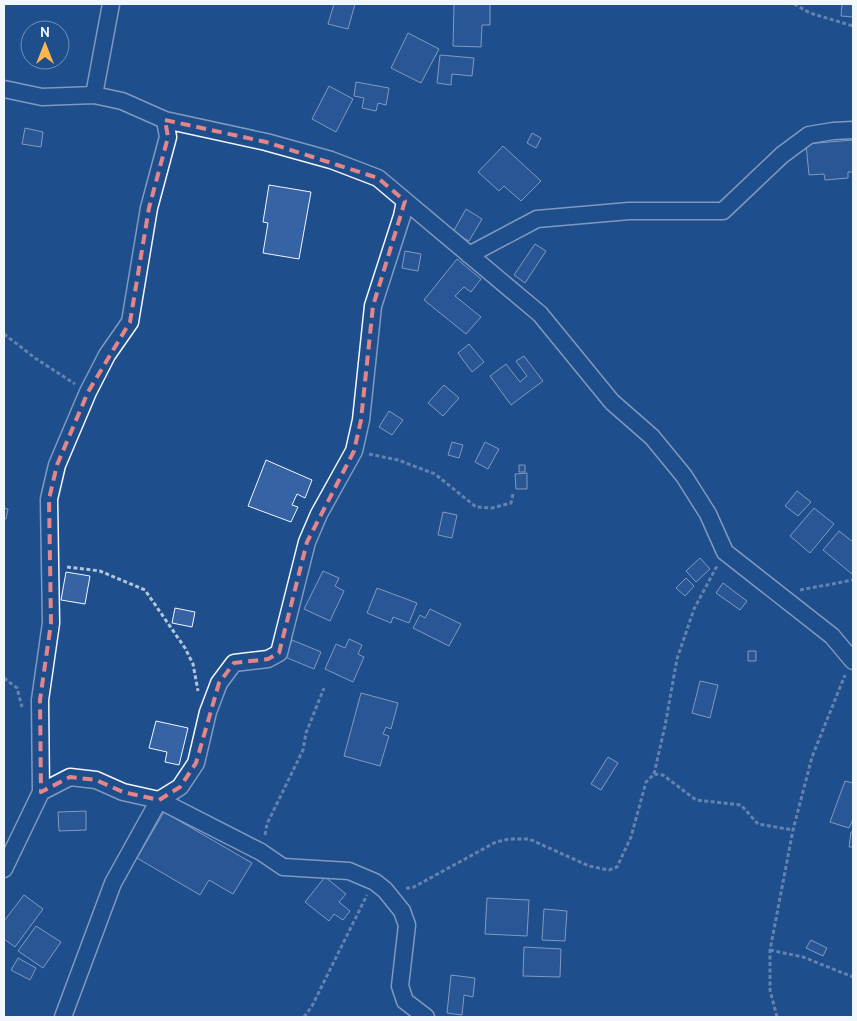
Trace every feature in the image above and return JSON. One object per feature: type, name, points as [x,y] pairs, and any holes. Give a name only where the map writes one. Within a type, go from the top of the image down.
[{"type":"street","points":[[94,95],[111,4]]},
{"type":"street","points":[[4,89],[42,97],[94,95],[122,102],[166,120],[266,142],[331,160],[378,178],[540,314],[612,402],[652,437],[684,476],[708,514],[725,552],[832,636],[852,661]]},
{"type":"street","points":[[4,869],[41,792],[40,700],[51,623],[49,499],[57,465],[88,392],[108,355],[130,322],[149,208],[168,137],[166,120]]},
{"type":"street","points":[[469,255],[537,219],[629,211],[723,211],[782,155],[810,136],[833,131],[853,130]]},
{"type":"street","points":[[63,1017],[113,883],[160,800],[180,787],[196,763],[208,712],[219,683],[234,664],[268,659],[278,653],[307,542],[318,514],[354,451],[361,420],[373,306],[402,216],[405,201]]},
{"type":"street","points":[[41,792],[70,777],[96,780],[123,792],[160,800],[261,852],[283,866],[349,871],[380,886],[402,911],[407,925],[400,986],[405,1001],[426,1017]]},
{"type":"path","points":[[794,4],[810,13],[853,26]]},
{"type":"path","points":[[4,334],[35,358],[88,392]]},
{"type":"path","points":[[354,451],[398,460],[435,474],[476,507],[492,508],[511,503],[513,494]]},
{"type":"path","points":[[304,1017],[380,886],[412,888],[496,842],[509,839],[529,840],[589,866],[609,870],[617,867],[631,837],[646,782],[654,774],[678,659],[694,609],[725,552]]},
{"type":"path","points":[[49,564],[100,571],[145,590],[185,648],[193,664],[196,688],[208,712]]},
{"type":"path","points":[[778,595],[853,580]]},
{"type":"path","points":[[776,1017],[770,990],[770,950],[793,830],[812,757],[852,661]]},
{"type":"path","points":[[261,852],[267,824],[303,750],[306,733],[324,688]]},
{"type":"path","points":[[654,774],[663,775],[696,800],[741,805],[758,824],[793,830]]},
{"type":"path","points":[[770,950],[803,957],[853,977]]},
{"type":"highlighted area","points":[[165,120],[266,142],[378,178],[405,201],[373,306],[361,420],[354,451],[307,542],[279,653],[268,659],[234,663],[219,683],[196,763],[180,787],[159,800],[123,792],[96,780],[70,777],[41,792],[40,700],[51,623],[49,499],[57,465],[88,392],[130,322],[149,208],[168,137]]},
{"type":"building","points":[[334,4],[355,4],[348,29],[328,24]]},
{"type":"building","points":[[454,4],[490,4],[490,25],[482,25],[481,47],[453,46]]},
{"type":"building","points":[[842,4],[853,4],[853,17],[841,16]]},
{"type":"building","points":[[408,33],[439,49],[421,83],[391,68]]},
{"type":"building","points":[[440,55],[474,58],[472,76],[452,74],[451,85],[437,83]]},
{"type":"building","points":[[356,82],[389,88],[386,105],[378,103],[376,111],[362,108],[364,98],[354,96]]},
{"type":"building","points":[[329,86],[353,99],[336,132],[312,119]]},
{"type":"building","points":[[25,128],[43,132],[41,147],[22,144]]},
{"type":"building","points":[[532,133],[541,138],[536,148],[527,143]]},
{"type":"building","points":[[853,140],[853,172],[848,172],[848,178],[825,180],[824,174],[809,175],[806,144]]},
{"type":"building","points":[[503,146],[541,181],[521,201],[504,186],[499,191],[478,172]]},
{"type":"building","points":[[269,185],[311,192],[299,259],[263,253],[268,223],[263,222]]},
{"type":"building","points":[[466,209],[482,219],[469,241],[453,232]]},
{"type":"building","points":[[535,244],[546,251],[525,283],[514,275]]},
{"type":"building","points":[[405,251],[421,254],[418,271],[402,268]]},
{"type":"building","points":[[457,259],[481,279],[471,292],[464,287],[455,296],[481,317],[466,334],[424,300]]},
{"type":"building","points":[[469,344],[484,362],[472,372],[458,353]]},
{"type":"building","points":[[524,356],[543,381],[511,405],[490,376],[506,364],[520,382],[527,376],[516,361]]},
{"type":"building","points":[[444,385],[459,398],[443,416],[428,403]]},
{"type":"building","points":[[389,411],[403,420],[392,435],[379,427]]},
{"type":"building","points":[[452,442],[463,445],[459,458],[448,455]]},
{"type":"building","points":[[485,442],[499,449],[488,469],[475,462]]},
{"type":"building","points":[[266,460],[312,480],[305,498],[297,494],[292,505],[298,507],[291,522],[248,506]]},
{"type":"building","points":[[519,465],[525,465],[525,472],[519,472]]},
{"type":"building","points":[[527,473],[527,489],[516,489],[515,474]]},
{"type":"building","points":[[797,491],[811,502],[798,516],[785,506]]},
{"type":"building","points":[[4,508],[8,509],[6,519],[4,519]]},
{"type":"building","points":[[814,508],[834,524],[810,553],[790,536]]},
{"type":"building","points":[[443,512],[457,515],[452,538],[438,535]]},
{"type":"building","points":[[839,531],[853,542],[852,574],[823,550]]},
{"type":"building","points":[[700,558],[710,569],[696,582],[686,571]]},
{"type":"building","points":[[323,571],[339,578],[335,586],[344,591],[330,621],[304,609]]},
{"type":"building","points":[[66,572],[90,576],[85,604],[61,600]]},
{"type":"building","points":[[686,578],[694,586],[685,596],[676,588]]},
{"type":"building","points":[[723,583],[747,601],[740,610],[716,593]]},
{"type":"building","points":[[377,588],[417,603],[409,623],[393,617],[391,623],[367,613]]},
{"type":"building","points":[[175,608],[195,612],[192,627],[172,623]]},
{"type":"building","points":[[430,609],[461,624],[449,646],[413,628],[420,615],[425,618]]},
{"type":"building","points":[[349,639],[362,645],[358,654],[364,657],[353,682],[325,669],[336,644],[345,648]]},
{"type":"building","points":[[292,640],[321,652],[314,669],[285,657]]},
{"type":"building","points":[[748,651],[756,651],[756,661],[748,661]]},
{"type":"building","points":[[700,681],[718,685],[710,718],[692,713]]},
{"type":"building","points":[[361,693],[398,703],[391,729],[386,727],[383,734],[389,736],[380,766],[344,756]]},
{"type":"building","points":[[156,721],[188,728],[179,765],[165,762],[167,752],[149,748]]},
{"type":"building","points":[[608,757],[618,763],[601,790],[591,784]]},
{"type":"building","points":[[845,781],[853,783],[853,819],[849,828],[830,822]]},
{"type":"building","points":[[86,811],[86,830],[59,831],[58,812]]},
{"type":"building","points":[[164,812],[252,863],[233,894],[209,880],[200,895],[137,858]]},
{"type":"building","points":[[851,832],[853,832],[853,847],[849,847]]},
{"type":"building","points":[[325,877],[346,894],[339,902],[350,911],[343,920],[334,914],[329,921],[305,902]]},
{"type":"building","points":[[24,895],[43,909],[15,947],[4,939],[4,921]]},
{"type":"building","points":[[487,898],[529,900],[527,936],[485,934]]},
{"type":"building","points":[[544,909],[567,911],[565,941],[542,940]]},
{"type":"building","points":[[36,926],[61,942],[43,968],[18,951]]},
{"type":"building","points":[[811,940],[827,948],[823,956],[806,948]]},
{"type":"building","points":[[524,947],[561,949],[560,977],[523,976]]},
{"type":"building","points":[[18,958],[36,968],[30,980],[11,970]]},
{"type":"building","points":[[451,975],[475,978],[473,997],[464,995],[462,1015],[447,1013]]}]
